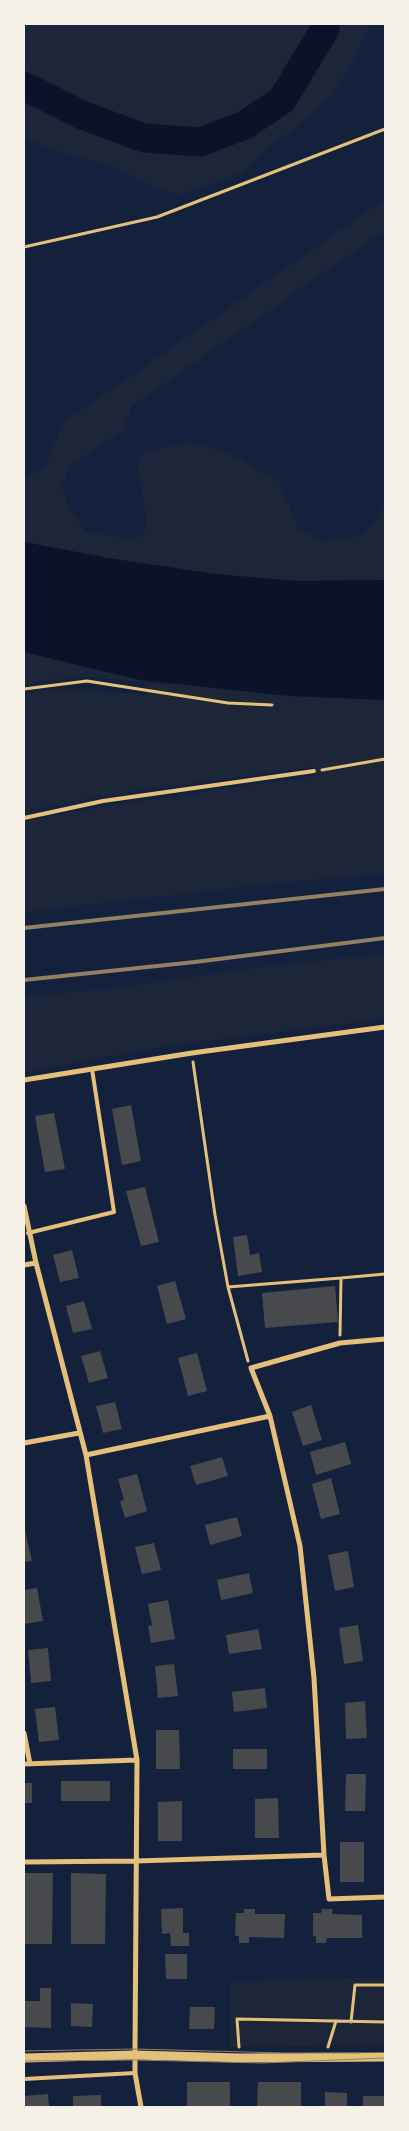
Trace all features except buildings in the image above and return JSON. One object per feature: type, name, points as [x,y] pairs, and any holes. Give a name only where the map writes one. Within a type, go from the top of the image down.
[{"type":"street","points":[[24,1080],[385,1027]]},
{"type":"street","points":[[24,1206],[28,1232],[86,1455],[138,1760],[135,2054],[141,2107]]},
{"type":"street","points":[[24,1265],[36,1263]]},
{"type":"street","points":[[385,1339],[340,1343],[251,1368],[270,1416],[300,1546],[314,1678],[324,1855],[329,1899],[385,1897]]},
{"type":"street","points":[[86,1455],[270,1416]]},
{"type":"street","points":[[24,1442],[79,1433]]},
{"type":"street","points":[[24,1733],[27,1764],[138,1760]]},
{"type":"street","points":[[24,1862],[136,1861],[324,1855]]},
{"type":"street","points":[[24,2058],[135,2054],[240,2058],[385,2057]]},
{"type":"lane","points":[[24,818],[103,801],[314,771]]},
{"type":"lane","points":[[28,1232],[114,1212],[92,1070]]},
{"type":"lane","points":[[24,2079],[136,2073]]},
{"type":"path","points":[[24,247],[157,217],[385,128]]},
{"type":"path","points":[[24,689],[87,681],[228,703],[272,705]]},
{"type":"path","points":[[314,771],[385,759]]},
{"type":"path","points":[[192,1054],[215,1215],[228,1287],[251,1368]]},
{"type":"path","points":[[228,1287],[385,1274]]},
{"type":"path","points":[[340,1343],[341,1278]]},
{"type":"path","points":[[351,2022],[355,1985],[385,1985]]},
{"type":"path","points":[[240,2058],[237,2019],[385,2022]]},
{"type":"path","points":[[325,2058],[336,2021]]},
{"type":"shaded area","points":[[24,24],[370,24],[354,60],[332,95],[305,120],[262,152],[242,173],[178,195],[153,187],[116,168],[57,151],[24,137]]},
{"type":"shaded area","points":[[385,199],[385,230],[132,406],[123,431],[69,465],[62,487],[68,504],[86,532],[129,539],[143,536],[147,521],[138,469],[141,453],[187,443],[221,450],[242,460],[280,483],[299,529],[321,541],[360,536],[374,524],[385,500],[385,580],[297,581],[214,574],[108,558],[24,542],[24,476],[33,475],[47,464],[62,424]]},
{"type":"shaded area","points":[[24,542],[108,558],[214,574],[297,581],[385,580],[385,700],[289,696],[140,680],[24,652]]},
{"type":"shaded area","points":[[24,652],[146,683],[211,684],[385,695],[385,874],[287,882],[24,912],[24,821],[99,807],[314,776],[312,767],[102,796],[24,812],[24,694],[50,689],[147,695],[145,683],[88,677],[48,680],[24,685]]},
{"type":"shaded area","points":[[385,954],[385,1019],[173,1045],[24,1072],[24,997],[113,988],[278,965]]},
{"type":"shaded area","points":[[385,1977],[385,2045],[230,2047],[229,1981]]},
{"type":"waterway","points":[[24,86],[82,115],[144,138],[200,142],[245,125],[282,100],[325,29],[325,24]]},
{"type":"tram line","points":[[24,2051],[135,2049],[360,2053]]},
{"type":"tram line","points":[[24,2061],[136,2060],[262,2063],[385,2058]]},
{"type":"railway","points":[[24,928],[385,889]]},
{"type":"railway","points":[[24,980],[195,962],[385,938]]}]
